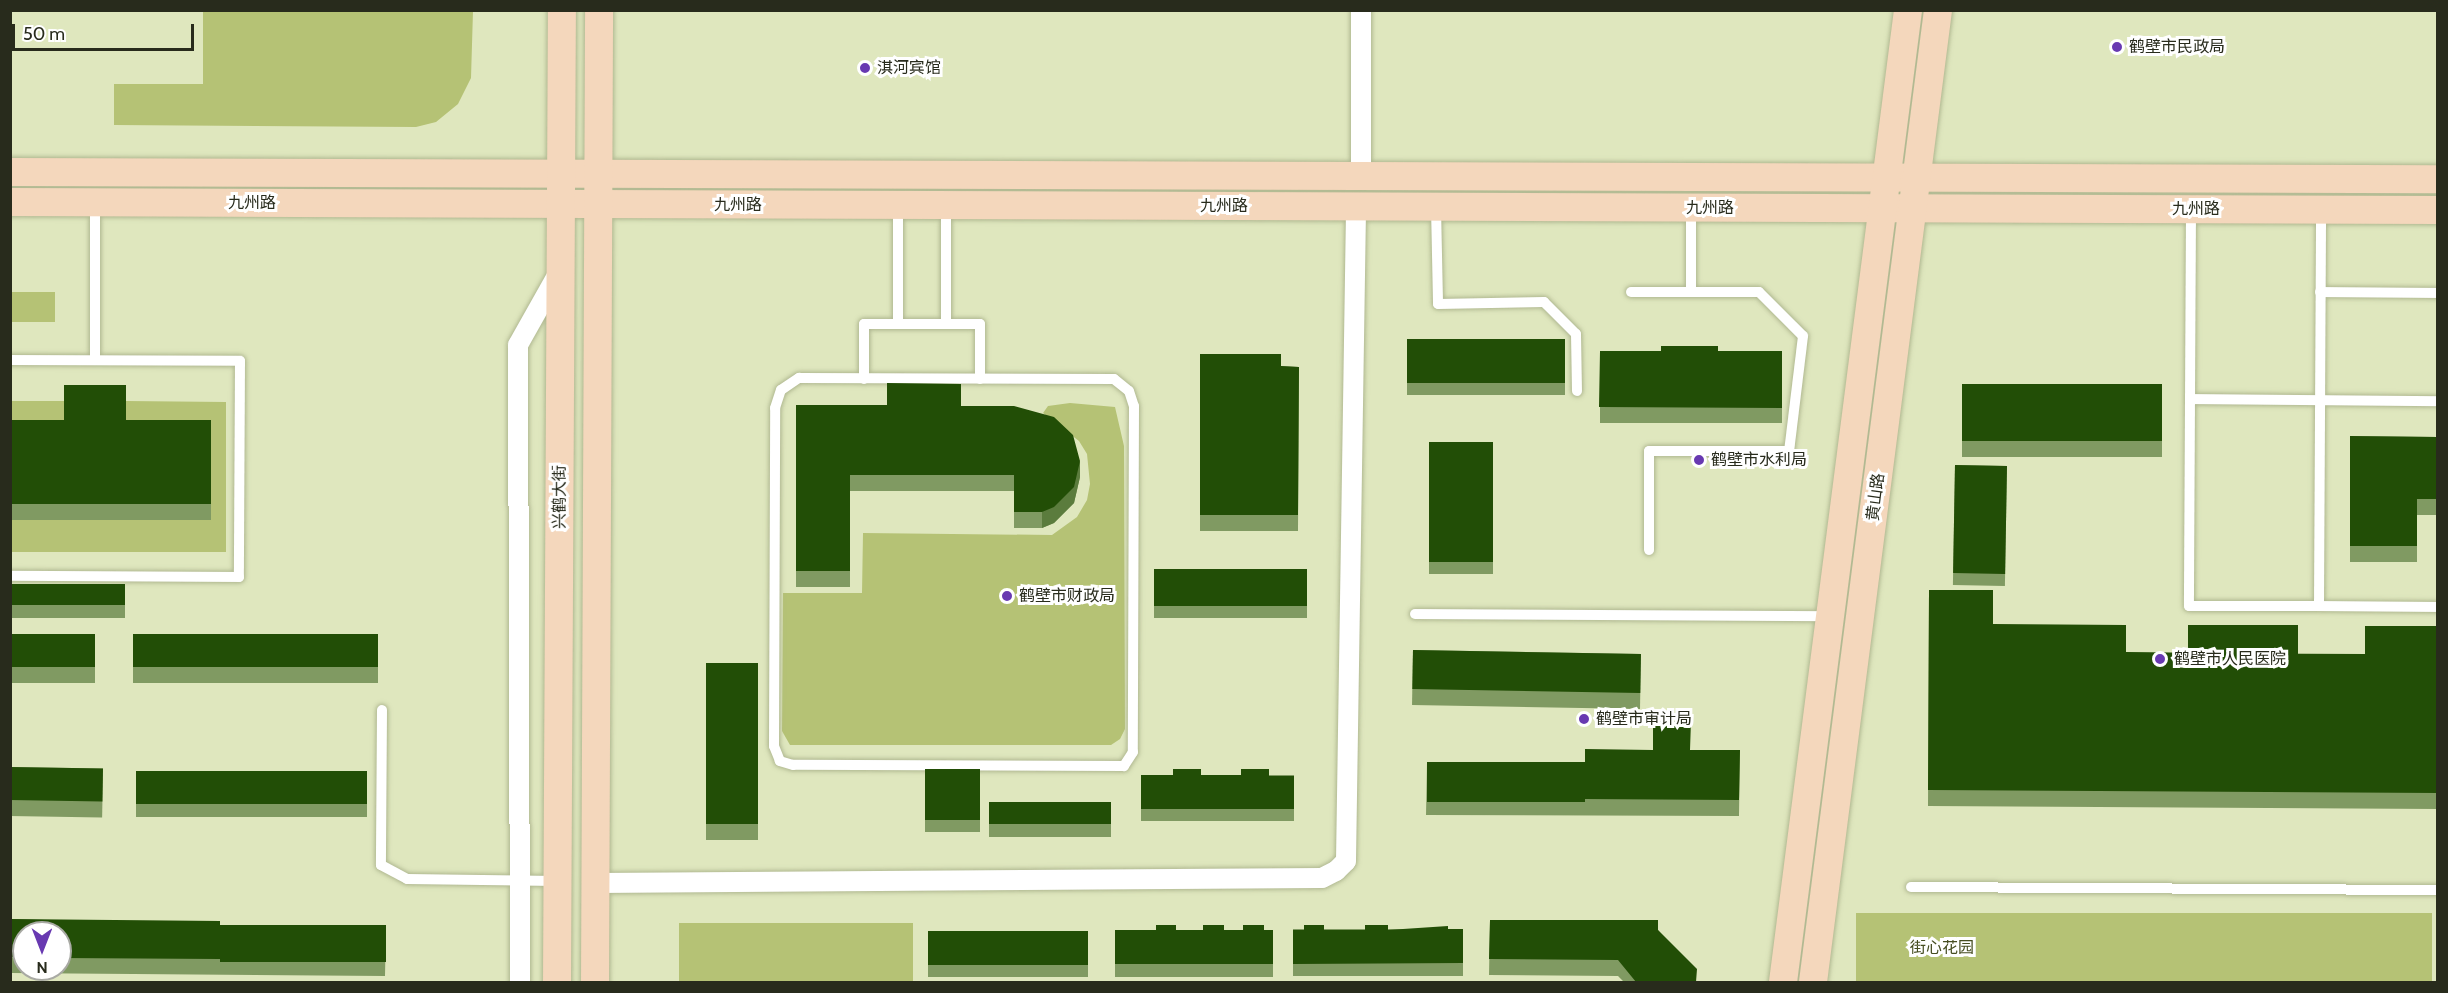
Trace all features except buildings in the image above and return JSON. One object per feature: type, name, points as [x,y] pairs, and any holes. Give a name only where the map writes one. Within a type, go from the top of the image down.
[{"type":"street","name":"兴鹤大街","points":[[557,982],[562,10]]},
{"type":"street","points":[[595,982],[599,10]]},
{"type":"street","points":[[1361,10],[1361,176]]},
{"type":"street","name":"黄山路","points":[[1783,982],[1908,10]]},
{"type":"street","name":"黄山路","points":[[1813,982],[1938,10]]},
{"type":"street","name":"九州路","points":[[10,172],[2438,179]]},
{"type":"street","name":"九州路","points":[[10,202],[2438,210]]},
{"type":"street","points":[[596,883],[1322,878],[1336,871],[1346,861],[1356,207]]},
{"type":"street","points":[[520,982],[518,345],[562,267]]},
{"type":"lane","points":[[95,360],[96,203]]},
{"type":"lane","points":[[898,205],[898,324]]},
{"type":"lane","points":[[946,205],[946,324]]},
{"type":"lane","points":[[1436,207],[1438,304],[1544,302],[1576,334],[1577,391]]},
{"type":"lane","points":[[1691,207],[1691,292]]},
{"type":"lane","points":[[2191,209],[2189,606],[2438,607]]},
{"type":"lane","points":[[2319,606],[2321,209]]},
{"type":"lane","points":[[1631,292],[1759,292],[1803,336],[1789,451],[1649,451],[1649,550]]},
{"type":"lane","points":[[2320,292],[2438,293]]},
{"type":"lane","points":[[864,379],[864,324],[980,324],[980,379]]},
{"type":"lane","points":[[10,360],[240,361],[239,577],[10,576]]},
{"type":"lane","points":[[799,378],[864,379],[1114,379],[1129,391],[1134,406],[1133,752],[1124,766],[793,765],[780,761],[774,746],[775,408],[781,390],[799,378]]},
{"type":"lane","points":[[2190,399],[2438,401]]},
{"type":"lane","points":[[1415,614],[1831,616]]},
{"type":"lane","points":[[382,710],[381,864],[407,879],[558,881]]},
{"type":"lane","points":[[1911,887],[2438,890]]},
{"type":"green space","points":[[203,11],[473,11],[471,78],[458,104],[436,122],[416,127],[114,125],[114,84],[203,84]]},
{"type":"green space","points":[[11,292],[55,292],[55,322],[11,322]]},
{"type":"green space","points":[[11,401],[64,401],[64,436],[11,436]]},
{"type":"green space","points":[[126,401],[226,402],[226,552],[11,552],[11,520],[210,520],[126,436]]},
{"type":"green space","points":[[1070,403],[1115,407],[1124,446],[1125,729],[1120,739],[1111,745],[790,745],[782,731],[783,593],[862,593],[863,533],[1052,535],[1077,517],[1087,500],[1090,484],[1087,454],[1079,441],[1043,413],[1048,406]]},
{"type":"green space","name":"街心花园","points":[[1856,913],[2432,913],[2432,982],[1856,982]]},
{"type":"green space","points":[[679,923],[913,923],[913,982],[679,982]]},
{"type":"place","name":"鹤壁市民政局","points":[[2117,47]]},
{"type":"place","name":"淇河宾馆","points":[[865,68]]},
{"type":"place","name":"鹤壁市水利局","points":[[1699,460]]},
{"type":"place","name":"鹤壁市财政局","points":[[1007,596]]},
{"type":"place","name":"鹤壁市人民医院","points":[[2160,659]]},
{"type":"place","name":"鹤壁市审计局","points":[[1584,719]]}]
